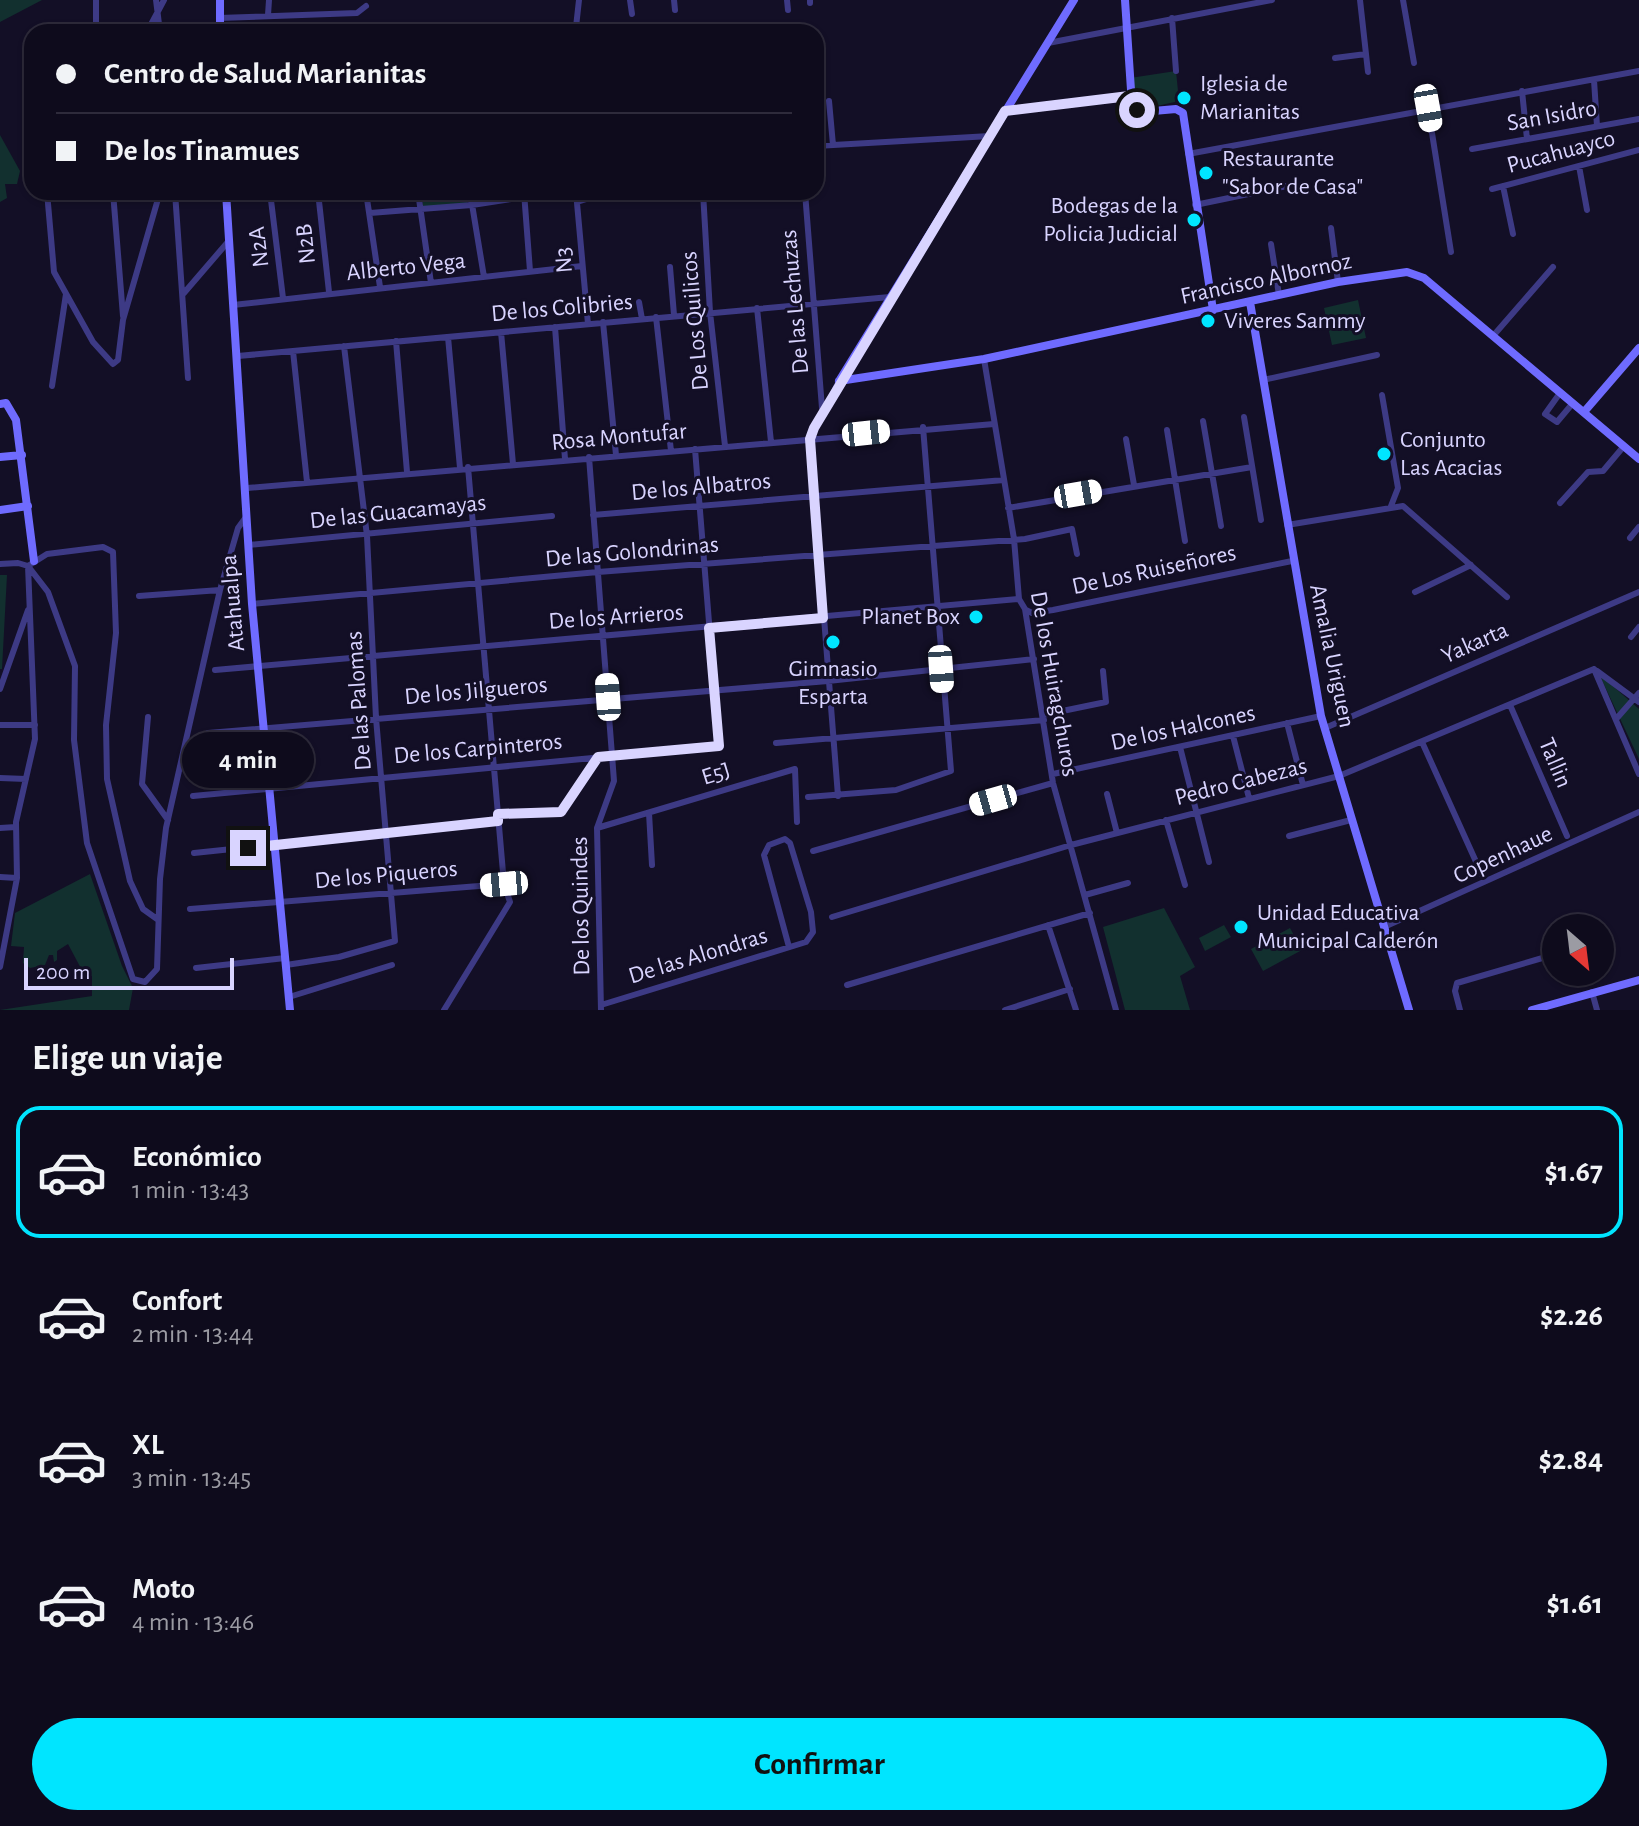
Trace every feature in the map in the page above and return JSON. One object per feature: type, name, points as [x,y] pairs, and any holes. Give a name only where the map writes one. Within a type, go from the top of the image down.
[{"type":"street","points":[[95,24],[96,0]]},
{"type":"street","points":[[150,24],[157,4],[164,0]]},
{"type":"street","points":[[219,24],[220,0]]},
{"type":"street","points":[[268,15],[269,0]]},
{"type":"street","points":[[576,24],[579,0]]},
{"type":"street","points":[[630,0],[632,14]]},
{"type":"street","points":[[674,0],[675,10]]},
{"type":"street","points":[[787,0],[788,10]]},
{"type":"street","points":[[838,796],[810,439],[839,381],[1074,0]]},
{"type":"street","points":[[1125,0],[1129,96],[1135,108],[1142,112],[1182,111],[1213,310]]},
{"type":"street","points":[[1048,43],[1127,25],[1272,0]]},
{"type":"street","points":[[1360,0],[1368,72]]},
{"type":"street","points":[[1403,0],[1414,63]]},
{"type":"street","points":[[157,4],[159,24]]},
{"type":"street","points":[[219,18],[357,13],[366,6]]},
{"type":"street","points":[[1172,18],[1176,71]]},
{"type":"street","points":[[1335,58],[1366,54]]},
{"type":"street","points":[[1188,154],[1639,71]]},
{"type":"street","points":[[1594,80],[1597,126]]},
{"type":"street","points":[[1522,91],[1527,139]]},
{"type":"street","points":[[1005,111],[1129,96]]},
{"type":"street","points":[[829,101],[833,145]]},
{"type":"street","points":[[1428,108],[1451,252]]},
{"type":"street","name":"San Isidro","points":[[1472,149],[1639,119]]},
{"type":"street","points":[[824,146],[990,136]]},
{"type":"street","name":"Pucahuayco","points":[[1492,189],[1639,150]]},
{"type":"street","points":[[1579,166],[1587,210]]},
{"type":"street","points":[[1195,205],[1287,186]]},
{"type":"street","points":[[1503,186],[1513,234]]},
{"type":"street","points":[[48,200],[52,262],[93,342],[111,363],[118,360],[123,320],[158,200]]},
{"type":"street","points":[[114,200],[123,320]]},
{"type":"street","points":[[176,200],[188,378]]},
{"type":"street","name":"Atahualpa","points":[[226,200],[247,488],[252,604],[290,1010]]},
{"type":"street","name":"N2A","points":[[271,200],[283,298]]},
{"type":"street","name":"N2B","points":[[319,200],[329,292]]},
{"type":"street","points":[[368,200],[380,287]]},
{"type":"street","points":[[420,200],[431,283]]},
{"type":"street","points":[[471,200],[484,277]]},
{"type":"street","points":[[370,213],[498,200]]},
{"type":"street","points":[[524,200],[530,271]]},
{"type":"street","points":[[577,202],[583,200]]},
{"type":"street","name":"De Los Quilicos","points":[[703,200],[710,312],[725,446]]},
{"type":"street","name":"De las Lechuzas","points":[[806,200],[822,410]]},
{"type":"street","name":"N3","points":[[577,202],[588,324]]},
{"type":"street","points":[[1331,228],[1338,282]]},
{"type":"street","points":[[184,293],[227,243]]},
{"type":"street","points":[[1271,244],[1279,295]]},
{"type":"street","points":[[692,314],[697,297],[696,261]]},
{"type":"street","name":"Alberto Vega","points":[[233,305],[582,266]]},
{"type":"street","points":[[670,267],[674,315]]},
{"type":"street","points":[[1493,336],[1553,267]]},
{"type":"street","name":"Francisco Albornoz","points":[[839,381],[984,359],[1338,282],[1407,272],[1416,274],[1493,336],[1639,459]]},
{"type":"street","points":[[52,386],[66,293]]},
{"type":"street","name":"De los Colibries","points":[[238,356],[890,297]]},
{"type":"street","points":[[639,302],[642,319]]},
{"type":"street","name":"Amalia Uriguen","points":[[1250,302],[1321,716],[1409,1010]]},
{"type":"street","points":[[757,308],[771,442]]},
{"type":"street","points":[[656,317],[671,451]]},
{"type":"street","points":[[603,322],[616,455]]},
{"type":"street","points":[[555,327],[565,459]]},
{"type":"street","points":[[501,332],[513,464]]},
{"type":"street","points":[[444,1010],[510,902],[504,884],[472,521],[448,337]]},
{"type":"street","points":[[396,341],[407,472]]},
{"type":"street","name":"De las Palomas","points":[[196,968],[339,957],[395,941],[376,718],[367,536],[344,346]]},
{"type":"street","points":[[1584,412],[1639,348]]},
{"type":"street","points":[[293,351],[307,482]]},
{"type":"street","points":[[1263,380],[1377,355]]},
{"type":"street","name":"De los Huiragchuros","points":[[984,359],[1014,539],[1019,599],[1025,609],[1053,783],[1116,1010]]},
{"type":"street","points":[[1560,393],[1545,414],[1557,422],[1573,403]]},
{"type":"street","points":[[1382,395],[1398,488],[1391,506]]},
{"type":"street","points":[[0,404],[6,403],[14,416],[28,506],[35,725],[34,751],[16,827],[17,878],[9,933],[2,937],[0,967]]},
{"type":"street","points":[[1244,417],[1261,520]]},
{"type":"street","points":[[1203,421],[1221,526]]},
{"type":"street","name":"Rosa Montufar","points":[[247,488],[923,427],[994,424]]},
{"type":"street","points":[[808,797],[896,790],[951,771],[945,728],[923,427]]},
{"type":"street","points":[[1167,430],[1185,541]]},
{"type":"street","points":[[1126,439],[1134,485]]},
{"type":"street","points":[[1560,503],[1588,472],[1603,471],[1624,446]]},
{"type":"street","points":[[695,449],[714,689]]},
{"type":"street","points":[[0,457],[22,455]]},
{"type":"street","points":[[589,457],[612,756]]},
{"type":"street","points":[[1008,508],[1252,467]]},
{"type":"street","name":"De los Albatros","points":[[593,515],[1004,480]]},
{"type":"street","points":[[0,510],[28,506]]},
{"type":"street","points":[[1287,525],[1391,506],[1408,508],[1507,597]]},
{"type":"street","name":"De las Guacamayas","points":[[248,545],[367,536],[472,521],[552,516]]},
{"type":"street","points":[[31,564],[51,599],[75,666],[74,740],[87,843],[133,979],[140,983],[151,980],[157,969],[161,857],[168,820],[220,590],[238,528],[246,517]]},
{"type":"street","points":[[1630,538],[1639,527]]},
{"type":"street","name":"De las Golondrinas","points":[[252,604],[598,572],[932,547],[1014,539],[1072,529],[1077,554]]},
{"type":"street","points":[[0,564],[31,564],[47,554],[103,547],[113,552],[116,633],[106,725],[107,779],[130,881],[143,909],[157,919]]},
{"type":"street","name":"De Los Ruiseñores","points":[[1025,609],[1040,612],[1292,561]]},
{"type":"street","points":[[1415,592],[1471,565]]},
{"type":"street","points":[[139,596],[220,590]]},
{"type":"street","name":"Yakarta","points":[[1325,728],[1639,592]]},
{"type":"street","name":"De los Arrieros","points":[[215,670],[1019,599]]},
{"type":"street","points":[[0,689],[2,675],[30,604]]},
{"type":"street","points":[[1631,637],[1639,627]]},
{"type":"street","name":"De los Jilgueros","points":[[208,733],[608,697],[828,681],[1034,659]]},
{"type":"street","points":[[1594,669],[1637,697],[1617,718]]},
{"type":"street","points":[[1594,669],[1639,774]]},
{"type":"street","name":"Pedro Cabezas","points":[[832,917],[1071,845],[1339,776],[1594,669]]},
{"type":"street","points":[[776,743],[1043,718],[1106,702],[1103,671]]},
{"type":"street","name":"De los Carpinteros","points":[[193,796],[493,765],[719,746],[714,689]]},
{"type":"street","name":"Tallin","points":[[1510,705],[1567,836]]},
{"type":"street","name":"De los Halcones","points":[[1053,774],[1321,716]]},
{"type":"street","points":[[148,717],[142,784],[168,820]]},
{"type":"street","points":[[1287,723],[1303,785]]},
{"type":"street","points":[[0,725],[35,725]]},
{"type":"street","points":[[1233,736],[1249,798]]},
{"type":"street","points":[[1422,742],[1482,875]]},
{"type":"street","points":[[1180,747],[1209,862]]},
{"type":"street","name":"De los Quindes","points":[[601,1008],[597,828],[614,781],[612,756]]},
{"type":"street","points":[[194,853],[561,812],[598,757]]},
{"type":"street","name":"E5J","points":[[597,828],[795,769],[797,822]]},
{"type":"street","points":[[0,778],[26,779]]},
{"type":"street","points":[[813,851],[1053,783]]},
{"type":"street","points":[[1107,794],[1117,833]]},
{"type":"street","name":"Copenhaue","points":[[1382,928],[1639,812]]},
{"type":"street","points":[[649,813],[652,865]]},
{"type":"street","points":[[1166,820],[1185,885]]},
{"type":"street","points":[[1289,836],[1351,820]]},
{"type":"street","points":[[0,828],[16,827]]},
{"type":"street","name":"De las Alondras","points":[[601,1008],[806,942],[813,932],[811,912],[790,843],[783,839],[769,845],[764,855],[789,947]]},
{"type":"street","points":[[0,877],[17,878]]},
{"type":"street","points":[[1085,895],[1128,883]]},
{"type":"street","name":"De los Piqueros","points":[[190,909],[504,884]]},
{"type":"street","points":[[847,985],[1090,913]]},
{"type":"street","points":[[1048,925],[1076,1010]]},
{"type":"street","points":[[1460,1010],[1455,991],[1457,983],[1542,958]]},
{"type":"street","points":[[289,997],[392,965]]},
{"type":"street","points":[[1532,1010],[1639,980]]},
{"type":"street","points":[[1005,1010],[1070,989]]},
{"type":"street","points":[[1592,992],[1597,1010]]},
{"type":"green space","points":[[0,0],[42,0],[0,22]]},
{"type":"green space","points":[[1176,71],[1179,101],[1148,108],[1134,104],[1130,78]]},
{"type":"green space","points":[[0,135],[20,171],[17,184],[5,184],[7,198],[0,202]]},
{"type":"green space","points":[[422,200],[467,200],[467,203],[423,207]]},
{"type":"green space","points":[[1358,300],[1366,338],[1332,345],[1324,308]]},
{"type":"green space","points":[[0,575],[7,575],[2,669],[0,669]]},
{"type":"green space","points":[[1599,674],[1639,709],[1639,759]]},
{"type":"green space","points":[[90,874],[122,966],[133,988],[129,1010],[0,1010],[92,996],[92,976],[85,976],[68,944],[57,951],[54,962],[53,955],[49,955],[45,965],[30,968],[23,963],[24,947],[11,946],[15,913]]},
{"type":"green space","points":[[1164,908],[1195,967],[1180,976],[1190,1010],[1125,1010],[1103,927]]},
{"type":"green space","points":[[1224,925],[1231,937],[1205,951],[1199,938]]},
{"type":"green space","points":[[1290,928],[1302,950],[1263,971],[1251,949]]},
{"type":"place","name":"Iglesia de Marianitas","points":[[1184,98]]},
{"type":"place","name":"Restaurante \"Sabor de Casa\"","points":[[1206,173]]},
{"type":"place","name":"Bodegas de la Policia Judicial","points":[[1194,220]]},
{"type":"place","name":"Viveres Sammy","points":[[1208,321]]},
{"type":"place","name":"Conjunto Las Acacias","points":[[1384,454]]},
{"type":"place","name":"Planet Box","points":[[976,617]]},
{"type":"place","name":"Gimnasio Esparta","points":[[833,642]]},
{"type":"place","name":"Unidad Educativa Municipal Calderón","points":[[1241,927]]},
{"type":"route","points":[[248,848],[498,821],[498,814],[561,812],[598,757],[719,746],[709,628],[823,618],[810,439],[822,410],[1005,111],[1129,96],[1137,110]]}]
